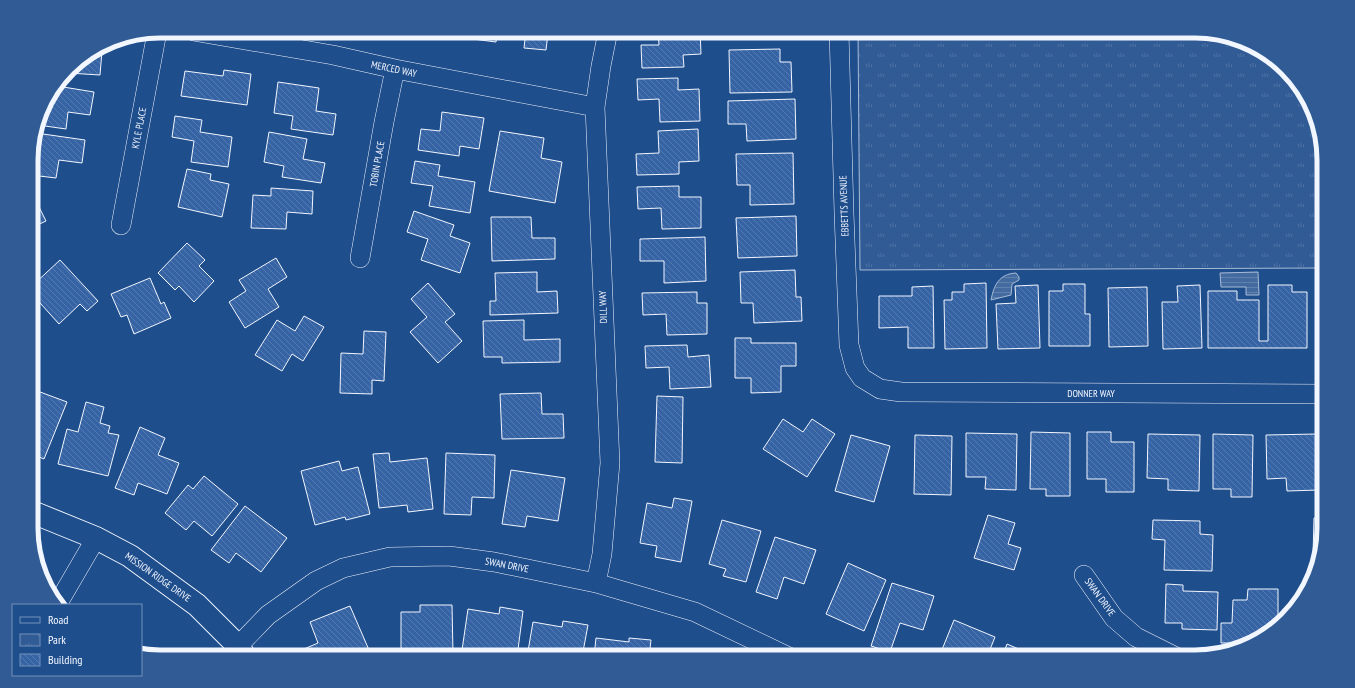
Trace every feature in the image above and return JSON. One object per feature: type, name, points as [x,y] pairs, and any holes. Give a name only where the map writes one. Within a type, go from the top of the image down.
[{"type":"street","name":"KYLE PLACE","points":[[121,225],[156,38]]},
{"type":"street","name":"MERCED WAY","points":[[234,38],[333,55],[396,69],[595,107]]},
{"type":"street","name":"DILL WAY","points":[[596,583],[602,554],[610,463],[595,107],[607,38]]},
{"type":"street","name":"EBBETTS AVENUE","points":[[839,38],[849,345],[854,368],[862,378]]},
{"type":"street","name":"TOBIN PLACE","points":[[360,258],[384,122],[396,69]]},
{"type":"street","name":"DONNER WAY","points":[[862,378],[880,389],[901,392],[1317,394]]},
{"type":"street","name":"MISSION RIDGE DRIVE","points":[[38,514],[96,538],[130,556],[197,605],[239,650]]},
{"type":"street","points":[[61,599],[96,538]]},
{"type":"street","name":"SWAN DRIVE","points":[[242,650],[268,615],[316,581],[344,568],[390,557],[449,556],[494,562],[596,583],[695,612],[774,650]]},
{"type":"street","name":"SWAN DRIVE","points":[[1084,575],[1114,618],[1136,637],[1162,650]]},
{"type":"green space","points":[[858,38],[1195,38],[1226,42],[1256,54],[1281,74],[1301,99],[1313,129],[1317,160],[1317,268],[860,270]]},
{"type":"shaded area","points":[[1258,272],[1259,295],[1246,295],[1246,287],[1221,287],[1220,273]]},
{"type":"shaded area","points":[[1016,273],[1019,280],[1012,284],[1011,295],[991,300],[998,281],[1005,276]]},
{"type":"building","points":[[473,38],[496,38],[496,42]]},
{"type":"building","points":[[525,38],[547,38],[546,50],[524,48]]},
{"type":"building","points":[[658,38],[700,38],[701,54],[683,55],[684,67],[642,68],[641,45],[659,45]]},
{"type":"building","points":[[780,49],[780,62],[791,62],[792,92],[730,93],[729,50]]},
{"type":"building","points":[[102,53],[100,75],[75,73],[86,63]]},
{"type":"building","points":[[224,70],[251,74],[247,105],[181,96],[185,71],[223,76]]},
{"type":"building","points":[[678,78],[678,90],[699,89],[700,121],[660,122],[659,99],[638,100],[637,79]]},
{"type":"building","points":[[278,82],[319,88],[316,111],[336,114],[333,135],[291,129],[293,116],[274,113]]},
{"type":"building","points":[[62,87],[94,92],[90,115],[68,112],[66,129],[43,126],[54,99]]},
{"type":"building","points":[[795,99],[796,139],[747,141],[746,124],[728,124],[728,101]]},
{"type":"building","points":[[442,112],[484,118],[479,149],[460,146],[459,156],[418,150],[421,129],[440,131]]},
{"type":"building","points":[[175,116],[202,120],[200,132],[232,137],[228,167],[191,162],[194,141],[172,137]]},
{"type":"building","points":[[698,129],[699,161],[679,162],[679,174],[637,175],[636,154],[659,153],[658,131]]},
{"type":"building","points":[[500,131],[544,138],[541,158],[562,162],[555,203],[489,191]]},
{"type":"building","points":[[269,132],[307,139],[303,159],[325,163],[321,183],[282,177],[284,166],[264,162]]},
{"type":"building","points":[[41,134],[85,140],[82,163],[59,160],[56,178],[38,176],[38,152]]},
{"type":"building","points":[[793,153],[794,204],[750,205],[750,185],[737,185],[736,154]]},
{"type":"building","points":[[415,161],[440,165],[438,176],[475,182],[470,213],[429,206],[433,186],[411,183]]},
{"type":"building","points":[[187,169],[211,174],[210,180],[229,184],[222,217],[178,207]]},
{"type":"building","points":[[679,186],[679,197],[701,197],[701,228],[662,229],[661,208],[638,209],[637,187]]},
{"type":"building","points":[[271,188],[313,191],[312,214],[287,212],[286,229],[251,228],[253,195],[271,196]]},
{"type":"building","points":[[38,205],[46,221],[38,225]]},
{"type":"building","points":[[414,211],[454,225],[450,236],[470,243],[460,273],[421,260],[428,239],[407,232]]},
{"type":"building","points":[[796,216],[797,256],[738,258],[736,218]]},
{"type":"building","points":[[491,217],[531,217],[532,238],[555,238],[555,259],[492,261]]},
{"type":"building","points":[[705,237],[706,281],[664,283],[664,261],[640,261],[640,239]]},
{"type":"building","points":[[187,243],[205,260],[199,266],[214,281],[194,302],[179,286],[175,290],[158,273]]},
{"type":"building","points":[[276,258],[287,277],[268,289],[279,307],[245,328],[229,302],[246,291],[239,280]]},
{"type":"building","points":[[60,260],[98,301],[87,311],[80,304],[59,324],[38,301],[38,280]]},
{"type":"building","points":[[795,270],[796,297],[801,297],[802,321],[754,323],[753,303],[741,303],[740,272]]},
{"type":"building","points":[[537,272],[537,292],[557,291],[558,313],[490,315],[490,301],[496,301],[495,273]]},
{"type":"building","points":[[150,278],[161,304],[164,302],[171,318],[134,334],[127,315],[121,317],[111,294]]},
{"type":"building","points":[[428,283],[455,314],[445,322],[462,341],[438,363],[410,332],[427,317],[411,299]]},
{"type":"building","points":[[986,283],[987,348],[945,349],[944,300],[952,300],[952,292],[964,292],[964,284]]},
{"type":"building","points":[[1063,284],[1085,284],[1085,314],[1090,314],[1090,346],[1049,346],[1049,291],[1063,291]]},
{"type":"building","points":[[1038,285],[1040,348],[998,349],[996,304],[1016,303],[1015,286]]},
{"type":"building","points":[[1200,285],[1202,348],[1163,349],[1162,302],[1178,302],[1177,286]]},
{"type":"building","points":[[1268,285],[1292,285],[1292,292],[1307,292],[1307,348],[1208,348],[1208,291],[1237,291],[1237,300],[1259,300],[1259,341],[1268,341]]},
{"type":"building","points":[[933,286],[934,348],[908,348],[908,327],[879,328],[879,296],[912,296],[912,287]]},
{"type":"building","points":[[1147,287],[1148,346],[1109,347],[1108,288]]},
{"type":"building","points":[[697,292],[697,303],[707,303],[707,334],[667,335],[666,314],[643,315],[642,293]]},
{"type":"building","points":[[304,316],[324,327],[303,361],[292,354],[282,371],[255,355],[277,320],[295,331]]},
{"type":"building","points":[[524,320],[524,340],[560,339],[560,362],[502,363],[502,357],[484,357],[483,321]]},
{"type":"building","points":[[364,331],[386,332],[384,381],[372,380],[372,394],[340,393],[341,353],[363,354]]},
{"type":"building","points":[[735,338],[751,338],[751,343],[796,343],[796,366],[781,366],[781,392],[751,393],[751,378],[735,378]]},
{"type":"building","points":[[687,345],[688,357],[709,355],[711,387],[670,389],[669,367],[646,368],[645,346]]},
{"type":"building","points":[[38,391],[67,402],[44,459],[38,456]]},
{"type":"building","points":[[541,393],[542,414],[563,414],[564,438],[502,439],[500,394]]},
{"type":"building","points":[[657,396],[683,397],[682,463],[655,462]]},
{"type":"building","points":[[86,402],[104,407],[100,423],[110,426],[108,433],[119,435],[108,476],[58,464],[67,429],[78,432]]},
{"type":"building","points":[[783,419],[803,432],[812,419],[835,434],[807,477],[763,449]]},
{"type":"building","points":[[140,427],[165,438],[158,455],[179,463],[167,494],[138,483],[134,495],[115,488]]},
{"type":"building","points":[[1031,432],[1070,433],[1070,496],[1046,496],[1046,489],[1030,489]]},
{"type":"building","points":[[1087,432],[1111,432],[1111,442],[1134,442],[1134,492],[1106,492],[1106,479],[1087,479]]},
{"type":"building","points":[[966,433],[1017,434],[1016,490],[985,489],[986,477],[966,477]]},
{"type":"building","points":[[1148,434],[1200,435],[1199,491],[1168,490],[1168,479],[1147,478]]},
{"type":"building","points":[[1213,434],[1253,435],[1252,497],[1231,497],[1231,489],[1213,489]]},
{"type":"building","points":[[1317,434],[1317,490],[1287,491],[1286,478],[1267,479],[1266,435]]},
{"type":"building","points":[[851,435],[890,446],[874,502],[835,491]]},
{"type":"building","points":[[915,435],[952,436],[951,495],[914,494]]},
{"type":"building","points":[[389,453],[390,462],[427,458],[433,509],[408,512],[407,505],[379,508],[373,454]]},
{"type":"building","points":[[446,453],[495,455],[494,498],[472,497],[471,515],[444,514]]},
{"type":"building","points":[[339,461],[342,471],[358,467],[370,514],[346,520],[345,517],[315,525],[301,471]]},
{"type":"building","points":[[511,470],[565,478],[558,521],[527,516],[525,527],[502,524]]},
{"type":"building","points":[[204,476],[238,504],[212,536],[194,521],[186,530],[165,513],[188,485],[193,489]]},
{"type":"building","points":[[674,498],[692,501],[681,562],[655,557],[657,546],[640,543],[647,503],[672,508]]},
{"type":"building","points":[[245,506],[287,538],[261,572],[236,553],[229,563],[211,550]]},
{"type":"building","points":[[988,515],[1015,523],[1008,544],[1021,548],[1014,570],[974,558]]},
{"type":"building","points":[[1314,518],[1317,518],[1316,544],[1313,556]]},
{"type":"building","points":[[722,520],[761,531],[746,582],[723,576],[726,569],[709,564]]},
{"type":"building","points":[[1153,520],[1200,521],[1200,534],[1213,535],[1212,571],[1164,570],[1165,540],[1152,539]]},
{"type":"building","points":[[775,537],[816,550],[804,584],[784,577],[777,599],[756,592]]},
{"type":"building","points":[[848,563],[886,580],[864,631],[826,614]]},
{"type":"building","points":[[892,583],[934,596],[923,630],[900,623],[891,650],[884,650],[871,646]]},
{"type":"building","points":[[1166,584],[1183,585],[1183,591],[1218,592],[1217,630],[1182,629],[1182,623],[1165,623]]},
{"type":"building","points":[[1248,589],[1278,589],[1278,617],[1263,629],[1234,644],[1221,643],[1221,623],[1232,623],[1233,600],[1247,600]]},
{"type":"building","points":[[420,605],[452,605],[453,650],[401,650],[401,612],[420,612]]},
{"type":"building","points":[[350,606],[369,650],[304,650],[318,643],[310,622]]},
{"type":"building","points":[[500,607],[523,611],[518,650],[462,650],[468,609],[499,614]]},
{"type":"building","points":[[954,620],[995,637],[990,650],[942,650]]},
{"type":"building","points":[[563,621],[588,625],[583,650],[528,650],[533,622],[562,627]]},
{"type":"building","points":[[596,638],[629,642],[629,638],[651,640],[650,650],[595,650]]},
{"type":"building","points":[[1007,644],[1021,650],[1005,650]]}]
